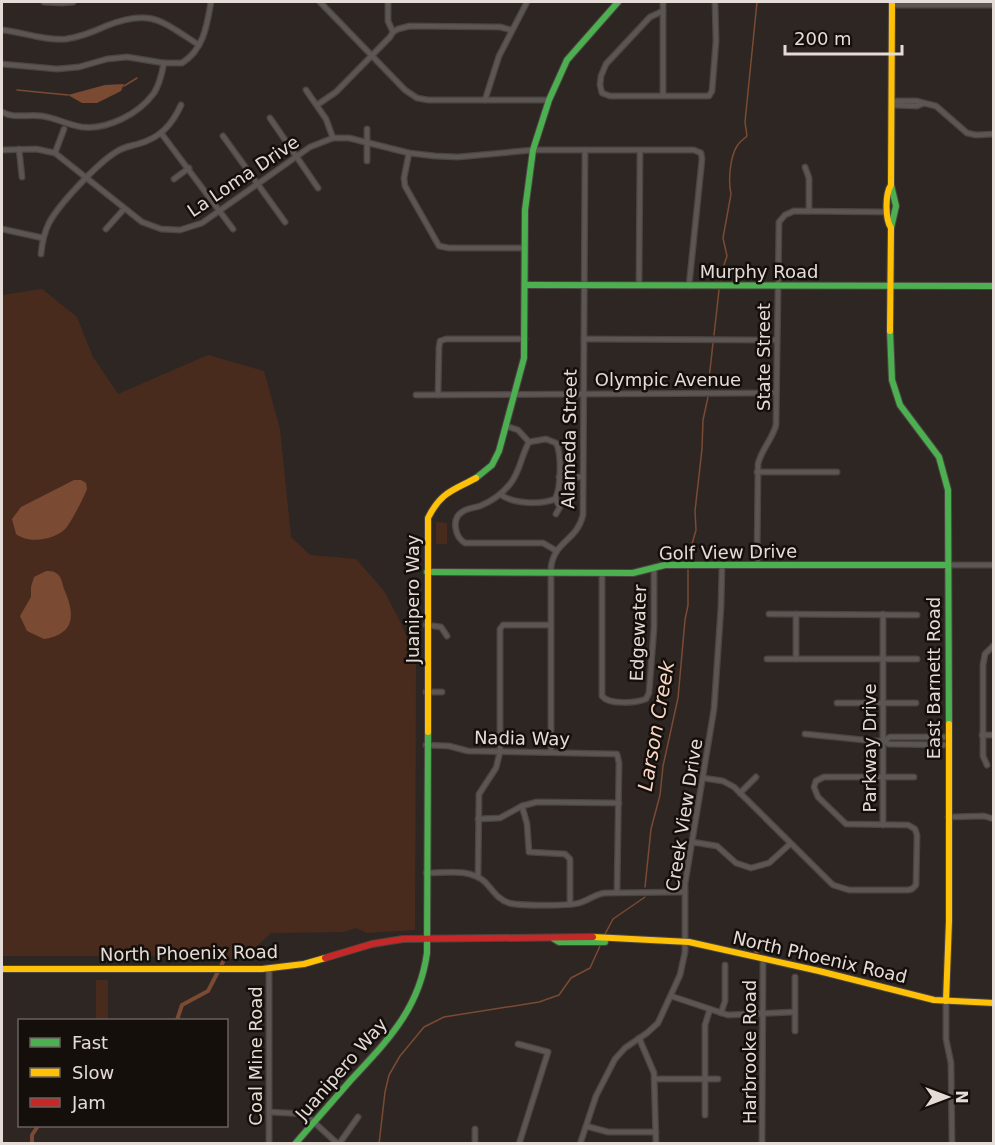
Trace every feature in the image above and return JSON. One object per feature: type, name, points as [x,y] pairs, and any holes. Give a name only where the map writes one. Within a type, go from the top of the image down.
[{"type":"street","points":[[44,2],[73,2]]},
{"type":"street","points":[[2,64],[57,69],[79,67],[117,57],[182,63],[199,45],[206,32],[211,2]]},
{"type":"street","points":[[320,2],[405,90],[417,98],[439,101],[549,100]]},
{"type":"street","points":[[388,2],[388,21],[393,32]]},
{"type":"street","points":[[485,100],[499,56],[527,2]]},
{"type":"street","name":"Juanipero Way","points":[[295,1143],[392,1036],[409,1013],[423,978],[427,938],[427,528],[431,510],[439,497],[446,491],[476,479],[488,471],[496,459],[524,358],[526,192],[533,150],[549,100],[567,60],[618,2]]},
{"type":"street","points":[[663,2],[663,95]]},
{"type":"street","points":[[663,11],[650,17],[606,64],[601,76],[602,93],[606,95],[709,96],[712,91],[715,51],[715,2]]},
{"type":"street","points":[[892,3],[993,5]]},
{"type":"street","name":"East Barnett Road","points":[[891,228],[888,223],[888,190],[891,185],[892,3]]},
{"type":"street","points":[[2,30],[48,39],[69,39],[127,18],[145,17],[158,20],[199,45]]},
{"type":"street","points":[[317,105],[336,92],[386,43],[398,28],[410,26],[500,27],[511,30]]},
{"type":"street","points":[[2,112],[10,116],[40,116],[80,127],[99,127],[130,114],[148,99],[157,88],[164,63]]},
{"type":"street","points":[[306,90],[326,119],[333,138],[349,138],[409,153],[458,157],[533,150],[694,150],[701,153],[689,286]]},
{"type":"street","points":[[892,103],[916,101],[939,107],[967,133],[993,134]]},
{"type":"street","points":[[41,254],[43,238],[54,214],[87,178],[117,151],[151,140],[161,133],[175,117],[181,105]]},
{"type":"street","points":[[270,118],[318,188]]},
{"type":"street","points":[[2,150],[36,149],[55,153],[64,129]]},
{"type":"street","points":[[367,129],[367,161]]},
{"type":"street","points":[[161,133],[233,229]]},
{"type":"street","points":[[223,136],[285,222]]},
{"type":"street","name":"La Loma Drive","points":[[55,153],[124,209],[149,225],[173,230],[196,226],[221,212],[317,143],[333,138]]},
{"type":"street","points":[[19,149],[22,177]]},
{"type":"street","name":"Alameda Street","points":[[555,550],[572,536],[583,515],[585,150]]},
{"type":"street","points":[[639,285],[640,150]]},
{"type":"street","points":[[409,153],[404,178],[405,186],[439,246],[442,248],[525,248]]},
{"type":"street","points":[[805,166],[809,178],[809,212]]},
{"type":"street","points":[[174,179],[189,168]]},
{"type":"street","name":"East Barnett Road","points":[[891,185],[894,190],[890,286],[892,380],[900,405],[934,448],[945,474],[948,490],[949,931],[946,1039],[951,1063],[952,1143]]},
{"type":"street","points":[[106,228],[124,209]]},
{"type":"street","name":"State Street","points":[[757,564],[757,472],[759,459],[776,425],[779,222],[790,212],[888,212]]},
{"type":"street","points":[[2,229],[43,238]]},
{"type":"street","name":"Murphy Road","points":[[525,285],[993,286]]},
{"type":"street","points":[[438,395],[440,341],[446,339],[525,339]]},
{"type":"street","points":[[584,339],[777,340]]},
{"type":"street","name":"Olympic Avenue","points":[[416,394],[776,393]]},
{"type":"street","points":[[506,426],[518,430],[529,442]]},
{"type":"street","points":[[500,494],[506,499],[522,501],[546,502],[555,499],[558,493],[559,477],[559,450],[556,443],[546,439],[529,442],[517,473],[500,494],[485,504],[462,512],[456,520],[456,532],[459,539],[469,543],[543,543],[555,550],[550,573],[551,752]]},
{"type":"street","points":[[757,472],[837,472]]},
{"type":"street","points":[[559,477],[583,477]]},
{"type":"street","points":[[555,499],[560,507],[556,514]]},
{"type":"street","name":"Golf View Drive","points":[[427,572],[638,573],[664,565],[993,565]]},
{"type":"street","name":"Creek View Drive","points":[[580,1143],[599,1089],[615,1059],[625,1048],[654,1029],[680,975],[685,942],[685,892],[714,709],[722,565]]},
{"type":"street","name":"Edgewater","points":[[602,573],[601,692],[603,699],[641,701],[646,699],[649,693],[654,632],[654,567]]},
{"type":"street","points":[[769,614],[917,615]]},
{"type":"street","points":[[796,614],[796,659]]},
{"type":"street","name":"Parkway Drive","points":[[790,843],[828,882],[838,887],[861,890],[908,890],[915,887],[917,880],[916,831],[910,826],[883,825],[883,614]]},
{"type":"street","points":[[426,625],[441,627],[447,636]]},
{"type":"street","points":[[478,877],[479,794],[496,768],[500,752],[500,629],[503,625],[550,625]]},
{"type":"street","points":[[987,765],[983,756],[982,735],[983,660],[987,650],[993,645]]},
{"type":"street","points":[[767,659],[917,659]]},
{"type":"street","points":[[426,692],[442,692]]},
{"type":"street","points":[[837,704],[916,704]]},
{"type":"street","points":[[805,734],[883,741],[889,744],[948,745]]},
{"type":"street","points":[[982,735],[993,735]]},
{"type":"street","points":[[883,741],[890,737],[948,737]]},
{"type":"street","name":"Nadia Way","points":[[426,745],[449,746],[464,751],[611,753],[618,755],[619,803]]},
{"type":"street","points":[[740,793],[756,777]]},
{"type":"street","points":[[883,825],[846,824],[818,797],[814,787],[816,781],[824,777],[914,777]]},
{"type":"street","points":[[692,842],[717,846],[736,863],[750,868],[769,863],[790,843],[729,783],[703,778]]},
{"type":"street","points":[[478,819],[500,818],[522,806],[537,802],[619,803],[617,892]]},
{"type":"street","points":[[522,806],[527,824],[529,852],[565,854],[570,859],[570,904]]},
{"type":"street","points":[[948,817],[984,816],[993,819]]},
{"type":"street","points":[[426,873],[466,873],[478,877],[496,896],[508,902],[520,904],[580,903],[598,893],[685,892]]},
{"type":"street","name":"North Phoenix Road","points":[[2,969],[269,969],[309,962],[383,942],[427,938],[554,939],[559,937],[614,940],[635,938],[708,945],[763,960],[814,969],[946,1001],[993,1003]]},
{"type":"street","name":"Harbrooke Road","points":[[762,1143],[763,960]]},
{"type":"street","points":[[721,1013],[725,1001],[725,965]]},
{"type":"street","name":"Coal Mine Road","points":[[269,969],[269,1143]]},
{"type":"street","points":[[795,977],[795,1031]]},
{"type":"street","points":[[671,996],[721,1013],[735,1015],[794,1012]]},
{"type":"street","points":[[705,1115],[705,1025],[710,1009]]},
{"type":"street","points":[[639,1038],[653,1068],[655,1079],[656,1143]]},
{"type":"street","points":[[518,1044],[548,1052],[519,1143]]},
{"type":"street","points":[[655,1079],[718,1079]]},
{"type":"street","points":[[269,1112],[302,1113],[338,1143],[357,1117]]},
{"type":"street","points":[[586,1126],[608,1132],[656,1132]]},
{"type":"street","points":[[475,1129],[475,1143]]},
{"type":"shaded area","points":[[124,84],[121,91],[97,103],[82,103],[68,95],[105,85]]},
{"type":"shaded area","points":[[42,289],[77,317],[93,357],[118,394],[208,355],[264,371],[280,429],[291,537],[310,555],[356,559],[384,591],[402,625],[416,662],[415,930],[367,933],[356,928],[343,932],[271,933],[255,948],[227,960],[225,956],[2,956],[2,295]]},
{"type":"shaded area","points":[[74,480],[86,483],[87,489],[64,530],[40,540],[27,539],[16,534],[12,519],[21,507]]},
{"type":"shaded area","points":[[436,522],[447,523],[447,544],[436,544]]},
{"type":"shaded area","points":[[46,571],[55,572],[61,578],[71,614],[70,622],[62,633],[44,639],[27,631],[20,616],[31,597],[34,577]]},
{"type":"shaded area","points":[[96,980],[108,980],[108,1019],[96,1019]]},
{"type":"waterway","name":"Larson Creek","points":[[721,280],[727,256],[723,238],[731,194],[731,163],[737,146],[747,136],[745,122],[757,2]]},
{"type":"waterway","points":[[124,86],[137,78]]},
{"type":"waterway","points":[[17,90],[68,95]]},
{"type":"waterway","name":"Larson Creek","points":[[714,335],[719,290]]},
{"type":"waterway","name":"Larson Creek","points":[[708,388],[713,343]]},
{"type":"waterway","name":"Larson Creek","points":[[688,558],[696,530],[695,511],[703,420],[708,397]]},
{"type":"waterway","name":"Larson Creek","points":[[645,887],[651,829],[660,795],[663,766],[678,698],[688,605],[688,570]]},
{"type":"waterway","name":"Larson Creek","points":[[604,936],[613,919],[645,897]]},
{"type":"waterway","name":"Larson Creek","points":[[379,1144],[389,1075],[400,1056],[424,1027],[444,1017],[539,1002],[559,995],[571,978],[590,968],[600,946]]},
{"type":"waterway","points":[[756,953],[759,948]]},
{"type":"waterway","points":[[177,1019],[182,1005],[208,991],[223,962]]},
{"type":"waterway","points":[[32,1144],[32,1135],[37,1127]]},
{"type":"traffic: fast","points":[[476,478],[492,465],[499,451],[524,358],[525,210],[533,150],[549,100],[567,60],[618,2]]},
{"type":"traffic: fast","points":[[891,185],[896,206],[891,228]]},
{"type":"traffic: fast","points":[[525,285],[994,286]]},
{"type":"traffic: fast","points":[[890,331],[892,380],[900,405],[939,457],[948,490],[949,724]]},
{"type":"traffic: fast","points":[[427,572],[633,573],[665,565],[947,565]]},
{"type":"traffic: fast","points":[[295,1144],[389,1038],[409,1008],[423,973],[427,953],[428,732]]},
{"type":"traffic: fast","points":[[554,939],[559,942],[605,942]]},
{"type":"traffic: slow","points":[[890,331],[891,228],[886,206],[891,185],[892,2]]},
{"type":"traffic: slow","points":[[428,732],[428,518],[443,497],[476,478]]},
{"type":"traffic: slow","points":[[946,1001],[949,921],[949,724]]},
{"type":"traffic: slow","points":[[593,937],[689,942],[934,1000],[994,1003]]},
{"type":"traffic: slow","points":[[2,969],[262,969],[304,964],[325,958]]},
{"type":"traffic: jam","points":[[325,958],[372,944],[403,939],[593,937]]}]
